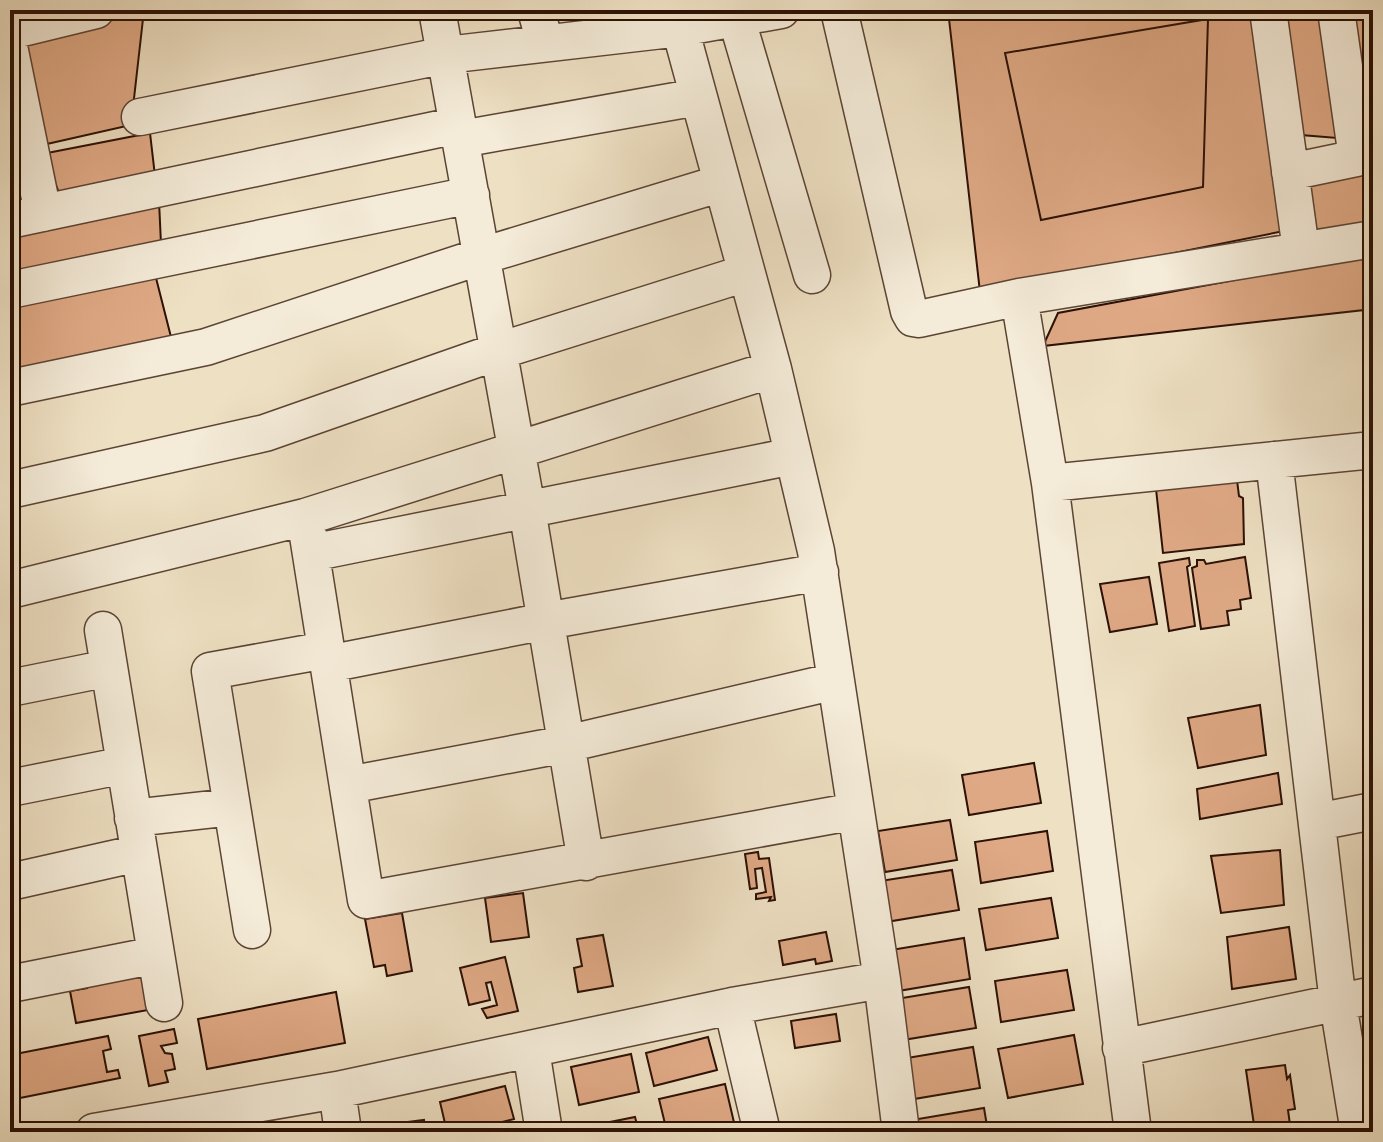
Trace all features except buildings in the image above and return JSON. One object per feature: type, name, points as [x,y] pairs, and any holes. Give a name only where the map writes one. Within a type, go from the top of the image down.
[{"type":"street","points":[[10,31],[96,10]]},
{"type":"street","points":[[437,10],[527,509],[586,862]]},
{"type":"street","points":[[140,117],[446,55],[541,27],[638,21],[680,28],[735,14],[781,10]]},
{"type":"street","points":[[839,10],[913,318],[1019,297],[1373,239]]},
{"type":"street","points":[[1268,10],[1301,250]]},
{"type":"street","points":[[1290,172],[1357,158],[1336,10]]},
{"type":"street","points":[[735,14],[812,275]]},
{"type":"street","points":[[680,28],[773,369],[820,572],[882,980],[901,1132]]},
{"type":"street","points":[[10,51],[26,216],[460,132],[698,97]]},
{"type":"street","points":[[10,388],[206,347],[482,256],[722,183]]},
{"type":"street","points":[[10,290],[471,195]]},
{"type":"street","points":[[10,490],[265,433],[499,351],[746,273]]},
{"type":"street","points":[[1019,297],[1050,483],[1133,1132]]},
{"type":"street","points":[[10,590],[305,517],[773,369]]},
{"type":"street","points":[[1050,483],[1373,450]]},
{"type":"street","points":[[311,553],[793,456]]},
{"type":"street","points":[[1274,460],[1338,1003],[1359,1132]]},
{"type":"street","points":[[305,517],[366,900],[856,811]]},
{"type":"street","points":[[252,930],[210,671],[327,657],[820,572]]},
{"type":"street","points":[[103,630],[164,1003]]},
{"type":"street","points":[[10,688],[109,668]]},
{"type":"street","points":[[348,785],[566,744],[836,681]]},
{"type":"street","points":[[10,788],[125,765]]},
{"type":"street","points":[[133,818],[232,807]]},
{"type":"street","points":[[1317,822],[1373,811]]},
{"type":"street","points":[[10,882],[139,853]]},
{"type":"street","points":[[10,984],[156,955]]},
{"type":"street","points":[[94,1132],[130,1129],[337,1090],[732,1006],[882,980]]},
{"type":"street","points":[[1121,1048],[1373,995]]},
{"type":"street","points":[[732,1006],[762,1132]]},
{"type":"street","points":[[531,1050],[544,1132]]},
{"type":"street","points":[[337,1090],[343,1132]]}]
